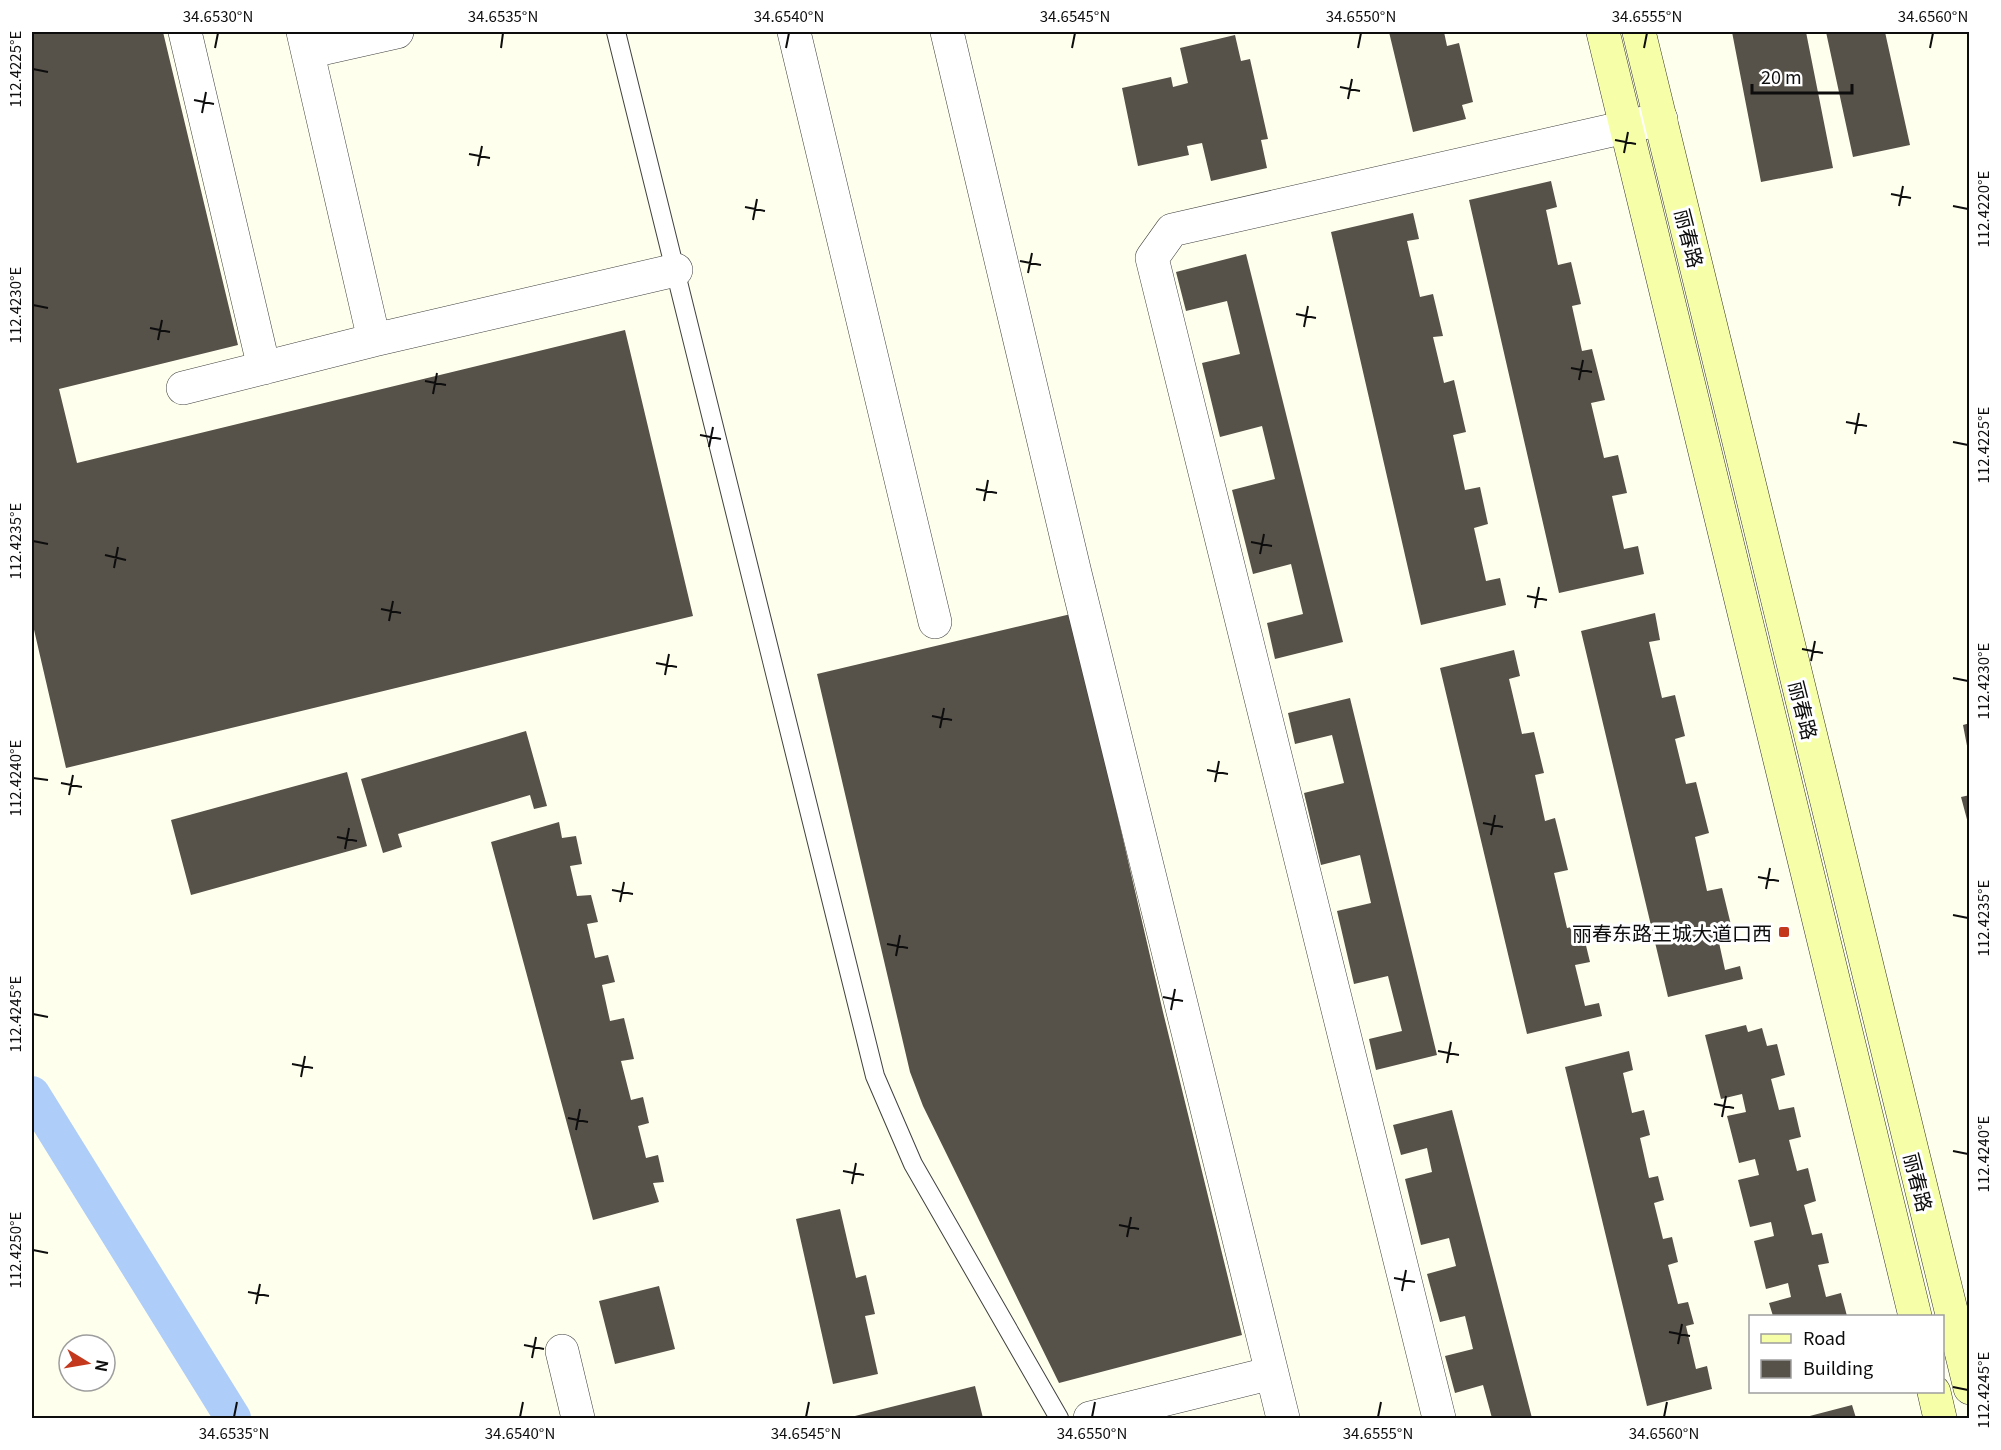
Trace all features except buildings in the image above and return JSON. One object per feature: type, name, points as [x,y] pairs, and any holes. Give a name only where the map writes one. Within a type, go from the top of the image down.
[{"type":"main road","name":"丽春路","points":[[1603,32],[1915,1315]]},
{"type":"main road","name":"丽春路","points":[[1639,32],[1970,1388]]},
{"type":"main road","points":[[1934,1393],[1940,1419]]},
{"type":"street","points":[[185,32],[264,368]]},
{"type":"street","points":[[374,340],[305,42],[397,32]]},
{"type":"street","points":[[794,32],[935,622]]},
{"type":"street","points":[[947,32],[1072,562],[1283,1419]]},
{"type":"street","points":[[1439,1419],[1152,258],[1172,230],[1661,120]]},
{"type":"street","points":[[183,388],[374,340],[676,270]]},
{"type":"street","points":[[562,1351],[578,1419]]},
{"type":"street","points":[[1090,1419],[1272,1373]]},
{"type":"lane","points":[[616,32],[875,1076],[913,1164],[1059,1419]]},
{"type":"waterway","points":[[32,1094],[233,1418]]},
{"type":"place","name":"丽春东路王城大道口西","points":[[1784,932]]}]
